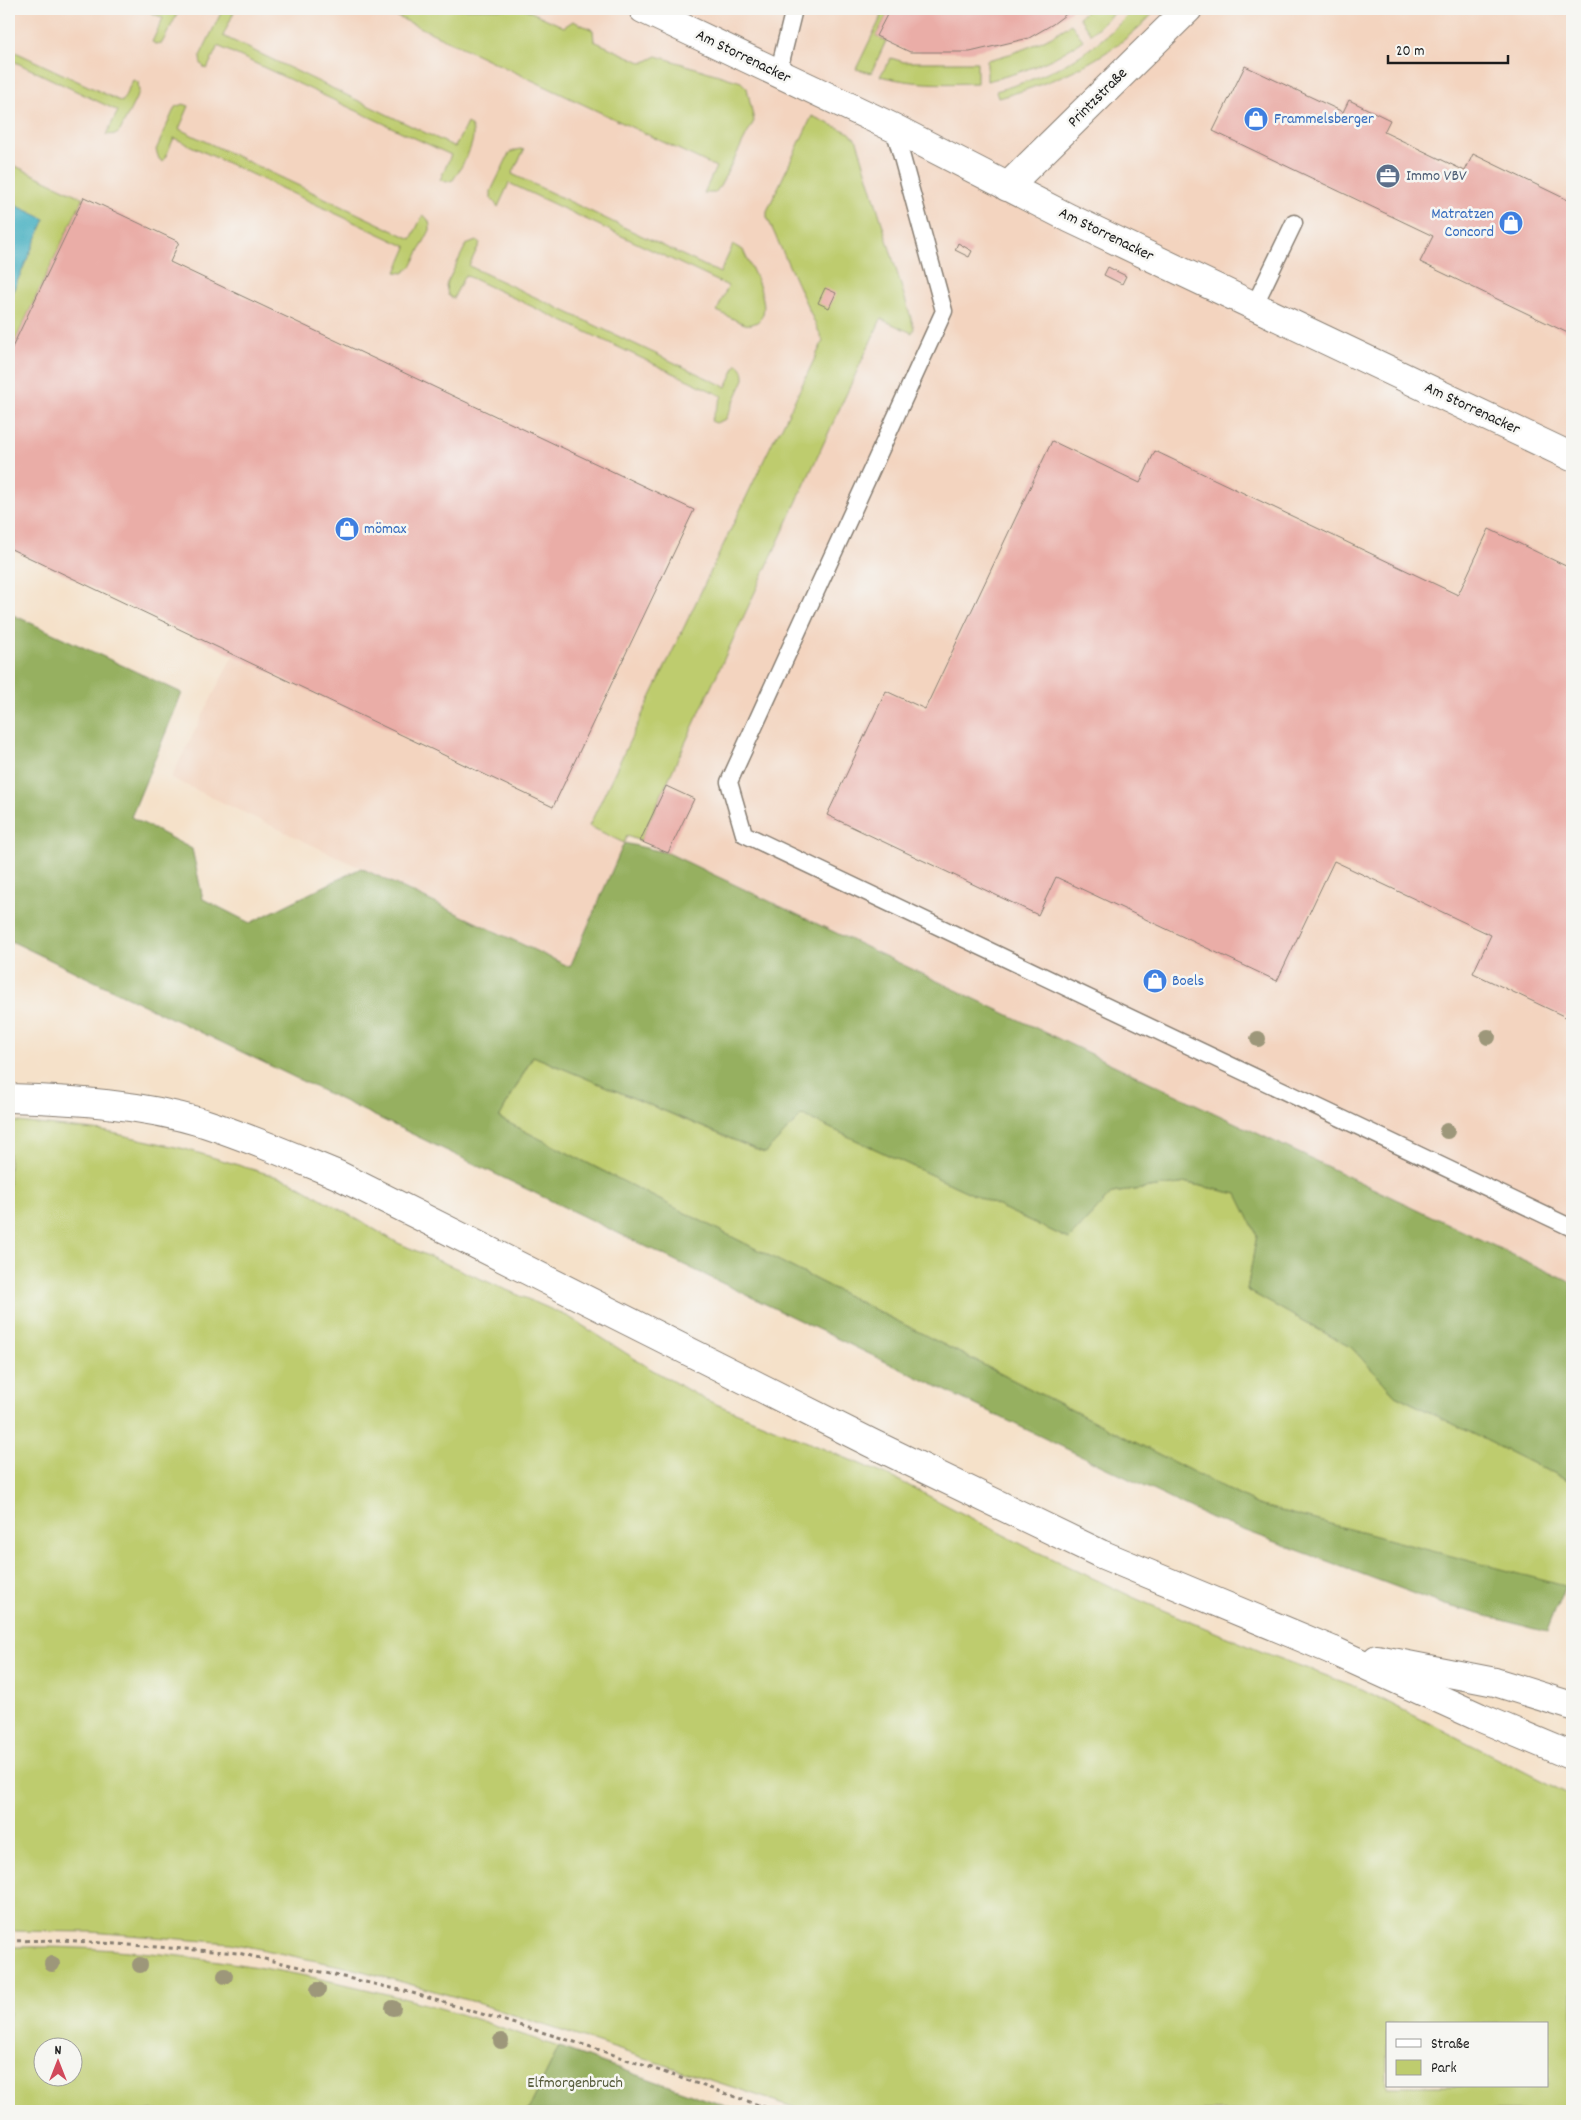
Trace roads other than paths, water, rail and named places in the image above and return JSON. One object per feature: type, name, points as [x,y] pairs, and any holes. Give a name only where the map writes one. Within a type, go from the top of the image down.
[{"type":"main road","name":"Am Storrenacker","points":[[643,9],[894,128],[1007,187],[1572,457]]},
{"type":"main road","name":"Printzstraße","points":[[1007,187],[1188,9]]},
{"type":"main road","points":[[9,1098],[78,1101],[160,1113],[202,1123],[256,1141],[320,1168],[888,1451],[1101,1554],[1334,1651],[1479,1717],[1572,1756]]},
{"type":"main road","points":[[1334,1651],[1495,1682],[1572,1706]]},
{"type":"lane","points":[[778,74],[794,9]]},
{"type":"lane","points":[[894,128],[944,312],[730,782],[744,834],[1572,1228]]},
{"type":"lane","points":[[1254,306],[1294,223]]},
{"type":"water","points":[[9,202],[45,219],[9,300]]},
{"type":"place","name":"Frammelsberger","points":[[1256,119]]},
{"type":"place","name":"Immo VBV","points":[[1388,176]]},
{"type":"place","name":"Matratzen Concord","points":[[1511,223]]},
{"type":"place","name":"mömax","points":[[347,529]]},
{"type":"place","name":"Boels","points":[[1155,981]]},
{"type":"park label","name":"Elfmorgenbruch","points":[[575,2083]]}]
